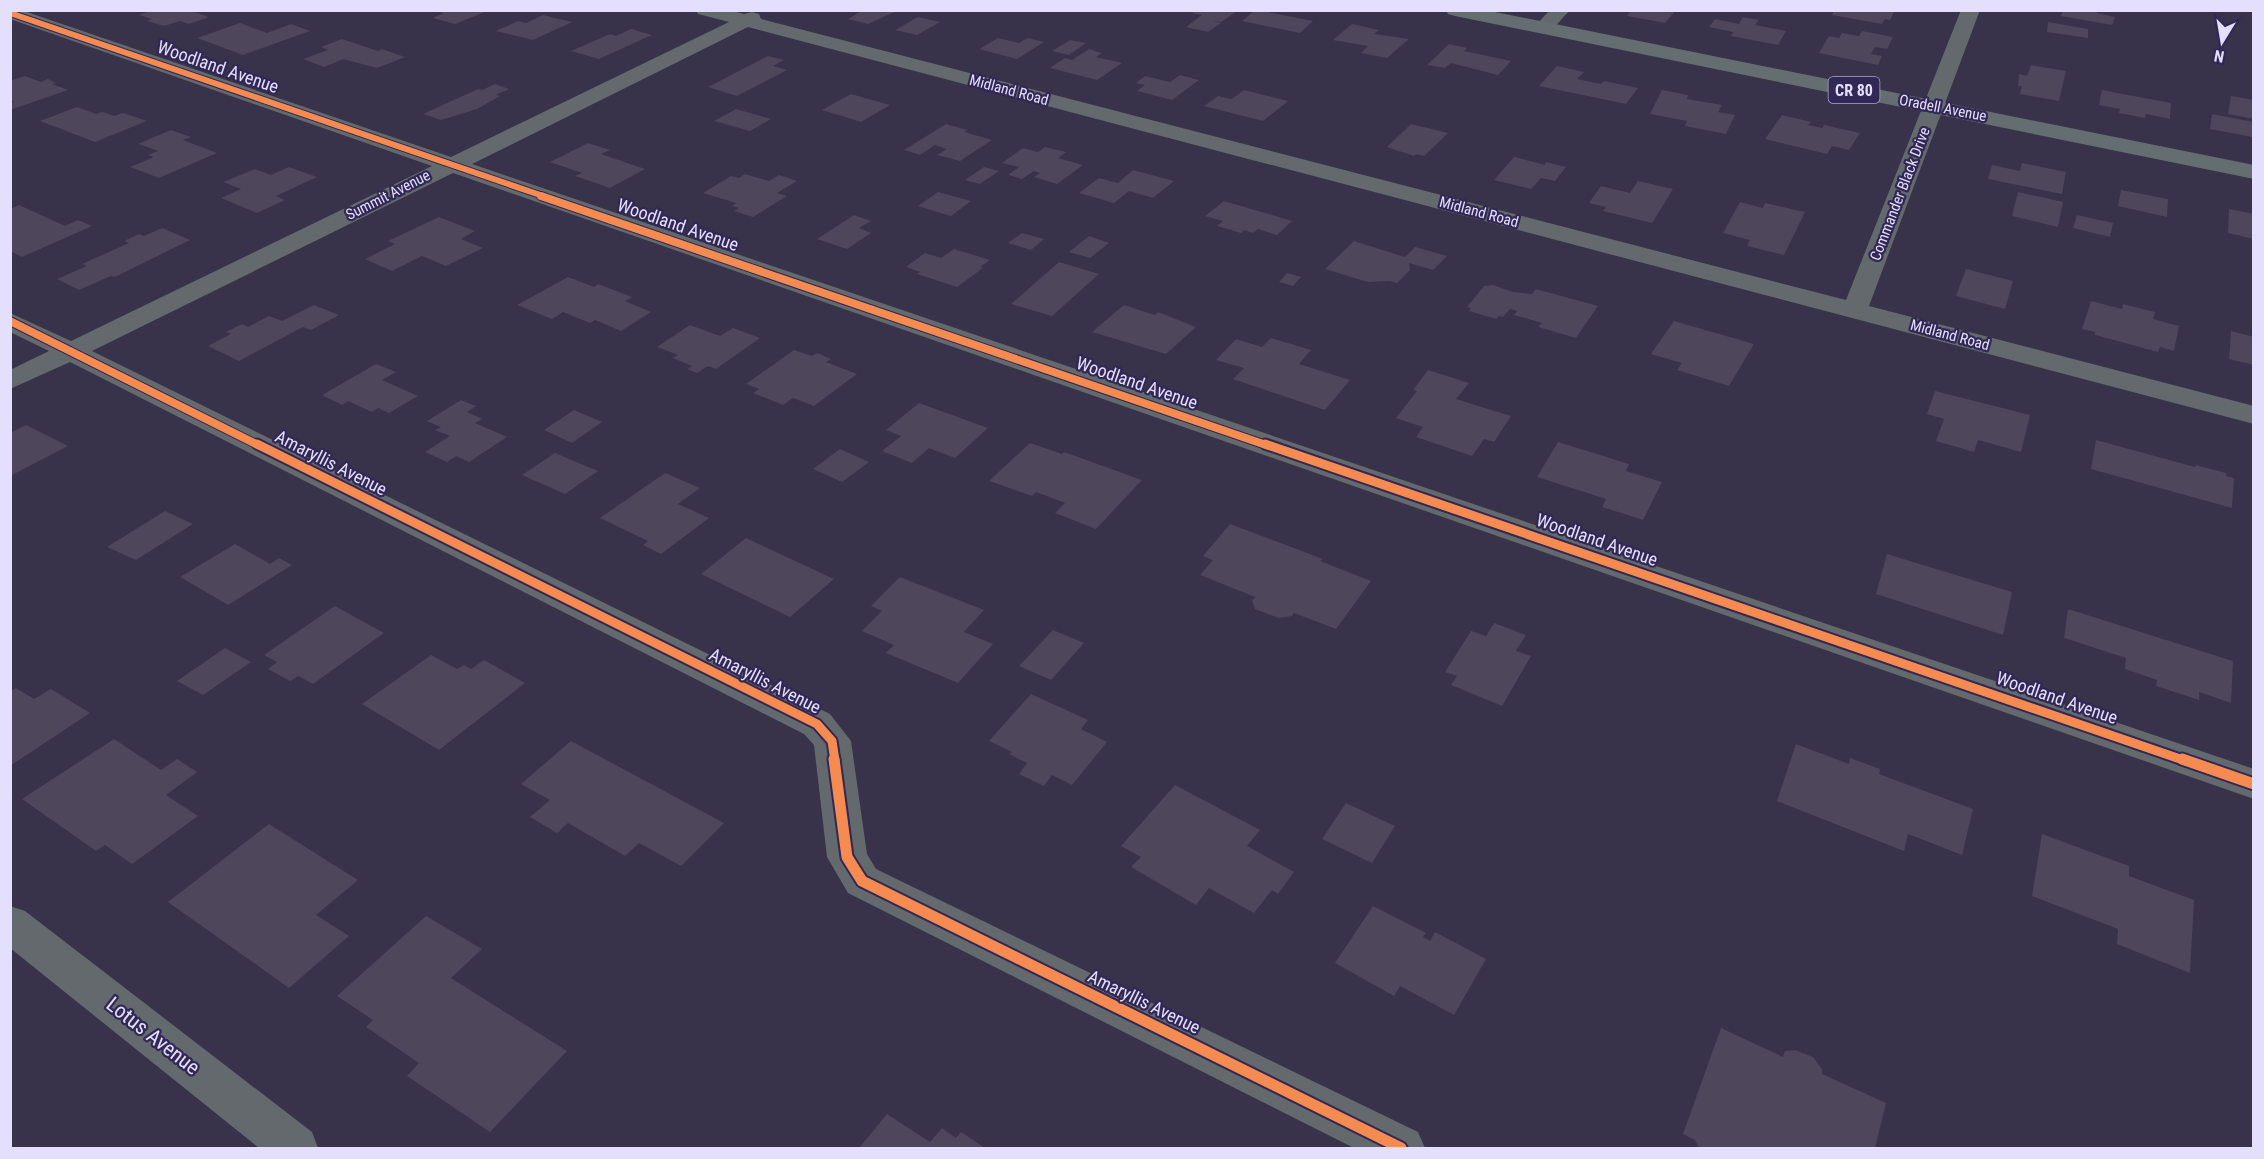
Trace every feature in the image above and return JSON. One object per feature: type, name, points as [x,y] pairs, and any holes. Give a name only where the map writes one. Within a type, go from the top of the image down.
[{"type":"main road","name":"Oradell Avenue","points":[[1455,10],[2253,172]]},
{"type":"street","name":"Midland Road","points":[[705,10],[1855,309],[2253,415]]},
{"type":"street","name":"Summit Avenue","points":[[10,381],[767,10]]},
{"type":"street","points":[[1543,28],[1562,10]]},
{"type":"street","name":"Commander Black Drive","points":[[1855,309],[1971,10]]},
{"type":"street","name":"Woodland Avenue","points":[[10,13],[2253,783]]},
{"type":"street","name":"Amaryllis Avenue","points":[[10,321],[817,724],[832,741],[847,857],[862,881],[1401,1149]]},
{"type":"street","name":"Lotus Avenue","points":[[10,923],[295,1149]]},
{"type":"building","points":[[152,10],[197,10],[194,12],[209,17],[189,24],[180,21],[164,26],[147,21],[152,19],[139,15]]},
{"type":"building","points":[[863,10],[899,10],[868,24],[848,19]]},
{"type":"building","points":[[1196,10],[1239,10],[1221,22],[1213,21],[1221,23],[1208,32],[1186,27],[1202,15],[1192,13]]},
{"type":"building","points":[[1255,10],[1313,21],[1300,33],[1242,21]]},
{"type":"building","points":[[1631,10],[1676,10],[1665,23],[1627,16]]},
{"type":"building","points":[[1834,10],[1848,12],[1895,10],[1890,20],[1885,19],[1882,24],[1832,15]]},
{"type":"building","points":[[2063,10],[2097,10],[2097,13],[2115,17],[2112,25],[2061,16]]},
{"type":"building","points":[[436,11],[487,11],[455,24],[433,18],[444,13]]},
{"type":"building","points":[[543,15],[572,22],[533,40],[496,31],[518,21],[526,23]]},
{"type":"building","points":[[918,17],[940,22],[917,35],[895,30]]},
{"type":"building","points":[[1743,17],[1759,20],[1755,25],[1786,31],[1778,45],[1731,36],[1733,32],[1709,27],[1715,19],[1739,24]]},
{"type":"building","points":[[2048,22],[2088,29],[2088,38],[2047,32]]},
{"type":"building","points":[[240,23],[267,33],[291,24],[310,31],[243,55],[197,38]]},
{"type":"building","points":[[1352,24],[1379,30],[1374,34],[1409,39],[1387,58],[1361,53],[1368,46],[1333,40]]},
{"type":"building","points":[[631,29],[652,35],[599,59],[571,51],[610,34],[616,36]]},
{"type":"building","points":[[1862,31],[1893,37],[1887,49],[1875,47],[1871,54],[1882,56],[1878,65],[1819,53],[1829,36],[1839,38],[1842,33],[1859,36]]},
{"type":"building","points":[[998,38],[1019,43],[1028,38],[1044,42],[1017,59],[979,49]]},
{"type":"building","points":[[342,39],[405,57],[377,68],[343,59],[324,67],[303,59],[328,50],[321,47]]},
{"type":"building","points":[[1070,40],[1086,43],[1069,55],[1052,51]]},
{"type":"building","points":[[1449,44],[1467,48],[1464,51],[1511,61],[1498,75],[1451,63],[1445,68],[1427,65]]},
{"type":"building","points":[[1089,49],[1102,53],[1096,57],[1122,63],[1097,80],[1050,68],[1065,58],[1072,60]]},
{"type":"building","points":[[768,56],[784,60],[773,66],[787,70],[737,96],[708,87]]},
{"type":"building","points":[[2031,65],[2066,71],[2059,101],[2020,94],[2022,86],[2018,86],[2019,74],[2027,76]]},
{"type":"building","points":[[1557,66],[1584,72],[1577,79],[1601,84],[1604,81],[1638,88],[1626,104],[1539,86]]},
{"type":"building","points":[[1180,75],[1199,80],[1172,100],[1137,91],[1145,85],[1136,83],[1145,76],[1170,82]]},
{"type":"building","points":[[25,76],[41,82],[48,79],[56,83],[52,84],[68,90],[10,110],[10,103],[14,102],[10,100],[10,81]]},
{"type":"building","points":[[495,84],[509,89],[496,95],[500,96],[477,109],[441,120],[423,114],[478,89],[482,90]]},
{"type":"building","points":[[1244,90],[1288,101],[1263,121],[1204,106],[1218,96],[1232,99]]},
{"type":"building","points":[[1662,90],[1688,95],[1687,99],[1722,105],[1718,112],[1735,115],[1726,134],[1685,126],[1687,121],[1650,114]]},
{"type":"building","points":[[2102,90],[2171,103],[2170,119],[2146,114],[2145,118],[2119,113],[2120,109],[2099,105]]},
{"type":"building","points":[[851,94],[890,105],[861,122],[822,110]]},
{"type":"building","points":[[2231,96],[2254,100],[2254,119],[2228,114]]},
{"type":"building","points":[[77,107],[96,114],[102,112],[114,116],[123,113],[147,121],[95,142],[40,121]]},
{"type":"building","points":[[736,109],[771,119],[750,131],[714,121]]},
{"type":"building","points":[[2212,114],[2253,122],[2252,137],[2210,129]]},
{"type":"building","points":[[1782,115],[1811,122],[1808,125],[1822,128],[1824,125],[1860,133],[1849,150],[1832,146],[1827,154],[1765,139]]},
{"type":"building","points":[[946,124],[992,140],[960,161],[937,155],[947,149],[935,145],[920,155],[904,150]]},
{"type":"building","points":[[1411,124],[1448,133],[1424,156],[1416,154],[1414,156],[1387,147]]},
{"type":"building","points":[[171,130],[191,137],[183,140],[217,153],[159,178],[130,167],[154,157],[148,155],[158,151],[138,144]]},
{"type":"building","points":[[588,143],[610,150],[601,154],[645,169],[610,188],[575,176],[582,173],[550,162]]},
{"type":"building","points":[[1045,147],[1066,152],[1058,158],[1083,165],[1057,184],[1034,177],[1040,173],[1034,171],[1022,179],[1008,175],[1019,167],[1002,163],[1023,148],[1038,152]]},
{"type":"building","points":[[1514,157],[1545,165],[1546,162],[1566,167],[1555,181],[1541,178],[1531,189],[1494,180]]},
{"type":"building","points":[[2022,163],[2066,172],[2062,194],[1988,179],[1992,165],[2020,171]]},
{"type":"building","points":[[289,167],[317,177],[276,196],[285,200],[257,213],[221,198],[241,189],[223,182],[255,169],[271,175]]},
{"type":"building","points":[[984,167],[999,171],[980,184],[965,180]]},
{"type":"building","points":[[1133,170],[1174,181],[1153,198],[1129,191],[1114,203],[1079,193],[1099,178],[1118,183]]},
{"type":"building","points":[[745,174],[769,181],[779,175],[797,181],[777,193],[787,196],[753,217],[734,211],[739,208],[732,206],[736,203],[703,193],[731,176],[739,178]]},
{"type":"building","points":[[1638,181],[1673,189],[1652,223],[1603,211],[1606,207],[1589,203],[1601,186],[1630,193]]},
{"type":"building","points":[[2121,190],[2168,199],[2167,217],[2118,206]]},
{"type":"building","points":[[938,192],[971,201],[951,216],[918,206]]},
{"type":"building","points":[[2018,192],[2063,202],[2058,227],[2012,216]]},
{"type":"building","points":[[1224,201],[1292,221],[1277,235],[1258,229],[1253,233],[1244,230],[1241,233],[1217,226],[1223,221],[1205,216]]},
{"type":"building","points":[[1740,202],[1763,208],[1765,203],[1805,212],[1784,255],[1747,246],[1750,240],[1723,233]]},
{"type":"building","points":[[19,205],[65,226],[78,220],[92,226],[22,257],[10,251],[10,209]]},
{"type":"building","points":[[2229,209],[2254,214],[2254,239],[2228,233]]},
{"type":"building","points":[[854,215],[871,221],[859,228],[871,233],[847,249],[817,239]]},
{"type":"building","points":[[2077,215],[2113,223],[2110,237],[2073,228]]},
{"type":"building","points":[[439,217],[475,231],[461,239],[483,248],[446,266],[422,256],[392,271],[365,259],[395,244],[388,241]]},
{"type":"building","points":[[162,228],[190,240],[115,277],[111,276],[79,290],[57,279],[87,266],[82,264],[129,243],[124,241]]},
{"type":"building","points":[[1022,233],[1044,239],[1031,250],[1008,243]]},
{"type":"building","points":[[1089,236],[1109,243],[1090,258],[1069,252]]},
{"type":"building","points":[[1354,241],[1405,257],[1415,247],[1447,256],[1433,270],[1409,263],[1410,270],[1397,283],[1368,282],[1325,269]]},
{"type":"building","points":[[954,249],[990,260],[957,287],[917,274],[920,272],[906,267],[925,253],[941,258]]},
{"type":"building","points":[[1059,262],[1099,274],[1052,316],[1011,304]]},
{"type":"building","points":[[1966,269],[2013,281],[2005,309],[1956,296]]},
{"type":"building","points":[[1287,273],[1301,277],[1293,286],[1279,282]]},
{"type":"building","points":[[568,277],[594,287],[598,284],[632,297],[625,301],[651,312],[621,331],[595,320],[590,323],[563,312],[552,319],[517,305]]},
{"type":"building","points":[[1493,285],[1513,292],[1532,294],[1536,289],[1598,306],[1576,338],[1538,327],[1542,323],[1514,315],[1517,311],[1510,309],[1503,317],[1499,316],[1496,319],[1469,311],[1471,308],[1467,307],[1484,286]]},
{"type":"building","points":[[2091,301],[2122,309],[2123,304],[2155,312],[2153,319],[2179,326],[2174,351],[2160,347],[2158,352],[2095,335],[2095,332],[2082,329]]},
{"type":"building","points":[[314,305],[339,315],[311,330],[303,327],[239,361],[208,346],[231,334],[226,332],[242,324],[248,327],[269,316],[282,321]]},
{"type":"building","points":[[1124,305],[1155,315],[1158,312],[1196,327],[1166,354],[1092,332]]},
{"type":"building","points":[[1674,321],[1754,344],[1729,386],[1677,370],[1682,363],[1651,354]]},
{"type":"building","points":[[690,325],[720,336],[733,328],[760,338],[716,369],[708,366],[697,373],[687,369],[692,366],[673,358],[678,355],[657,347]]},
{"type":"building","points":[[2231,331],[2254,337],[2254,365],[2229,359]]},
{"type":"building","points":[[1271,338],[1311,350],[1299,364],[1350,380],[1325,410],[1233,379],[1244,368],[1216,360],[1236,339],[1262,347]]},
{"type":"building","points":[[794,350],[812,356],[817,353],[831,359],[826,362],[857,374],[814,406],[793,398],[783,405],[753,393],[759,389],[746,384]]},
{"type":"building","points":[[376,364],[396,372],[382,380],[418,396],[389,413],[378,408],[372,412],[348,401],[342,405],[322,395]]},
{"type":"building","points":[[1428,370],[1469,383],[1456,399],[1511,416],[1494,442],[1484,439],[1472,456],[1416,437],[1423,427],[1396,418],[1417,391],[1413,390]]},
{"type":"building","points":[[1935,391],[2030,415],[2021,452],[1978,440],[1974,452],[1936,441],[1944,419],[1927,414]]},
{"type":"building","points":[[461,400],[476,406],[467,412],[482,419],[475,423],[507,437],[469,462],[456,456],[447,462],[425,452],[450,436],[435,430],[441,427],[427,421]]},
{"type":"building","points":[[919,403],[988,428],[955,458],[929,448],[912,463],[882,451],[901,436],[886,430]]},
{"type":"building","points":[[574,410],[602,422],[572,443],[544,430]]},
{"type":"building","points":[[26,425],[68,446],[10,476],[10,433]]},
{"type":"building","points":[[2096,440],[2195,467],[2196,465],[2226,473],[2226,476],[2234,478],[2232,508],[2091,469]]},
{"type":"building","points":[[1558,442],[1629,464],[1626,471],[1662,482],[1643,520],[1602,507],[1606,499],[1537,477]]},
{"type":"building","points":[[1030,443],[1062,454],[1064,452],[1142,480],[1096,529],[1055,513],[1065,503],[1036,492],[1032,496],[989,481]]},
{"type":"building","points":[[840,449],[869,462],[842,482],[813,469]]},
{"type":"building","points":[[555,453],[598,471],[565,494],[522,475]]},
{"type":"building","points":[[665,473],[700,488],[678,504],[709,518],[661,554],[643,545],[648,541],[600,518]]},
{"type":"building","points":[[165,511],[193,524],[136,560],[107,547]]},
{"type":"building","points":[[1230,524],[1323,559],[1320,561],[1371,581],[1336,629],[1294,613],[1292,616],[1279,618],[1255,609],[1252,601],[1255,597],[1200,575],[1213,560],[1203,556]]},
{"type":"building","points":[[746,538],[834,579],[790,617],[701,574]]},
{"type":"building","points":[[235,544],[270,564],[279,558],[292,565],[228,605],[180,577]]},
{"type":"building","points":[[1887,554],[2012,592],[2003,635],[1876,594]]},
{"type":"building","points":[[900,577],[984,610],[964,632],[993,644],[958,683],[886,653],[894,645],[862,631],[882,611],[871,606]]},
{"type":"building","points":[[335,606],[384,633],[313,684],[298,676],[290,681],[268,669],[277,662],[264,655]]},
{"type":"building","points":[[2068,609],[2233,661],[2231,703],[2199,692],[2199,700],[2156,686],[2157,680],[2125,669],[2126,658],[2064,638]]},
{"type":"building","points":[[1494,623],[1526,635],[1516,651],[1531,656],[1502,706],[1451,685],[1457,676],[1445,672],[1471,631],[1486,636]]},
{"type":"building","points":[[1053,630],[1084,643],[1051,680],[1019,666]]},
{"type":"building","points":[[225,648],[251,662],[203,695],[177,681]]},
{"type":"building","points":[[431,655],[457,669],[464,665],[471,669],[484,660],[525,683],[439,750],[362,704]]},
{"type":"building","points":[[16,688],[34,699],[51,689],[90,713],[10,766],[10,691]]},
{"type":"building","points":[[1031,694],[1088,720],[1081,729],[1107,742],[1072,785],[1052,775],[1044,786],[1019,774],[1027,763],[1009,754],[1012,752],[989,741]]},
{"type":"building","points":[[114,739],[161,770],[177,759],[197,772],[166,795],[198,816],[132,864],[105,845],[96,851],[22,799]]},
{"type":"building","points":[[571,741],[724,823],[681,866],[639,843],[625,856],[568,823],[557,833],[530,817],[550,800],[521,784]]},
{"type":"building","points":[[1796,744],[1849,764],[1850,758],[1880,769],[1879,774],[1973,809],[1962,855],[1908,834],[1904,851],[1777,801]]},
{"type":"building","points":[[1175,785],[1260,830],[1247,846],[1294,872],[1278,894],[1272,890],[1254,913],[1209,888],[1196,905],[1131,867],[1141,857],[1121,846]]},
{"type":"building","points":[[1346,803],[1395,826],[1372,863],[1322,839]]},
{"type":"building","points":[[269,824],[358,880],[316,915],[349,936],[289,988],[168,902]]},
{"type":"building","points":[[2042,834],[2129,866],[2129,876],[2194,900],[2190,973],[2117,944],[2118,929],[2032,896]]},
{"type":"building","points":[[1373,906],[1426,933],[1423,937],[1430,941],[1435,932],[1486,959],[1454,1015],[1400,986],[1394,996],[1335,963]]},
{"type":"building","points":[[426,916],[482,949],[451,978],[567,1051],[490,1132],[407,1076],[419,1063],[366,1027],[373,1020],[337,996]]},
{"type":"building","points":[[1721,1028],[1783,1057],[1785,1051],[1795,1050],[1813,1057],[1822,1069],[1822,1074],[1886,1103],[1875,1148],[1699,1148],[1695,1140],[1683,1134]]},
{"type":"building","points":[[887,1114],[930,1142],[942,1128],[956,1138],[961,1132],[985,1148],[859,1148]]},
{"type":"cycle path","points":[[10,13],[2254,784]]},
{"type":"cycle path","points":[[10,321],[817,724],[832,741],[847,857],[862,881],[1401,1148]]}]
